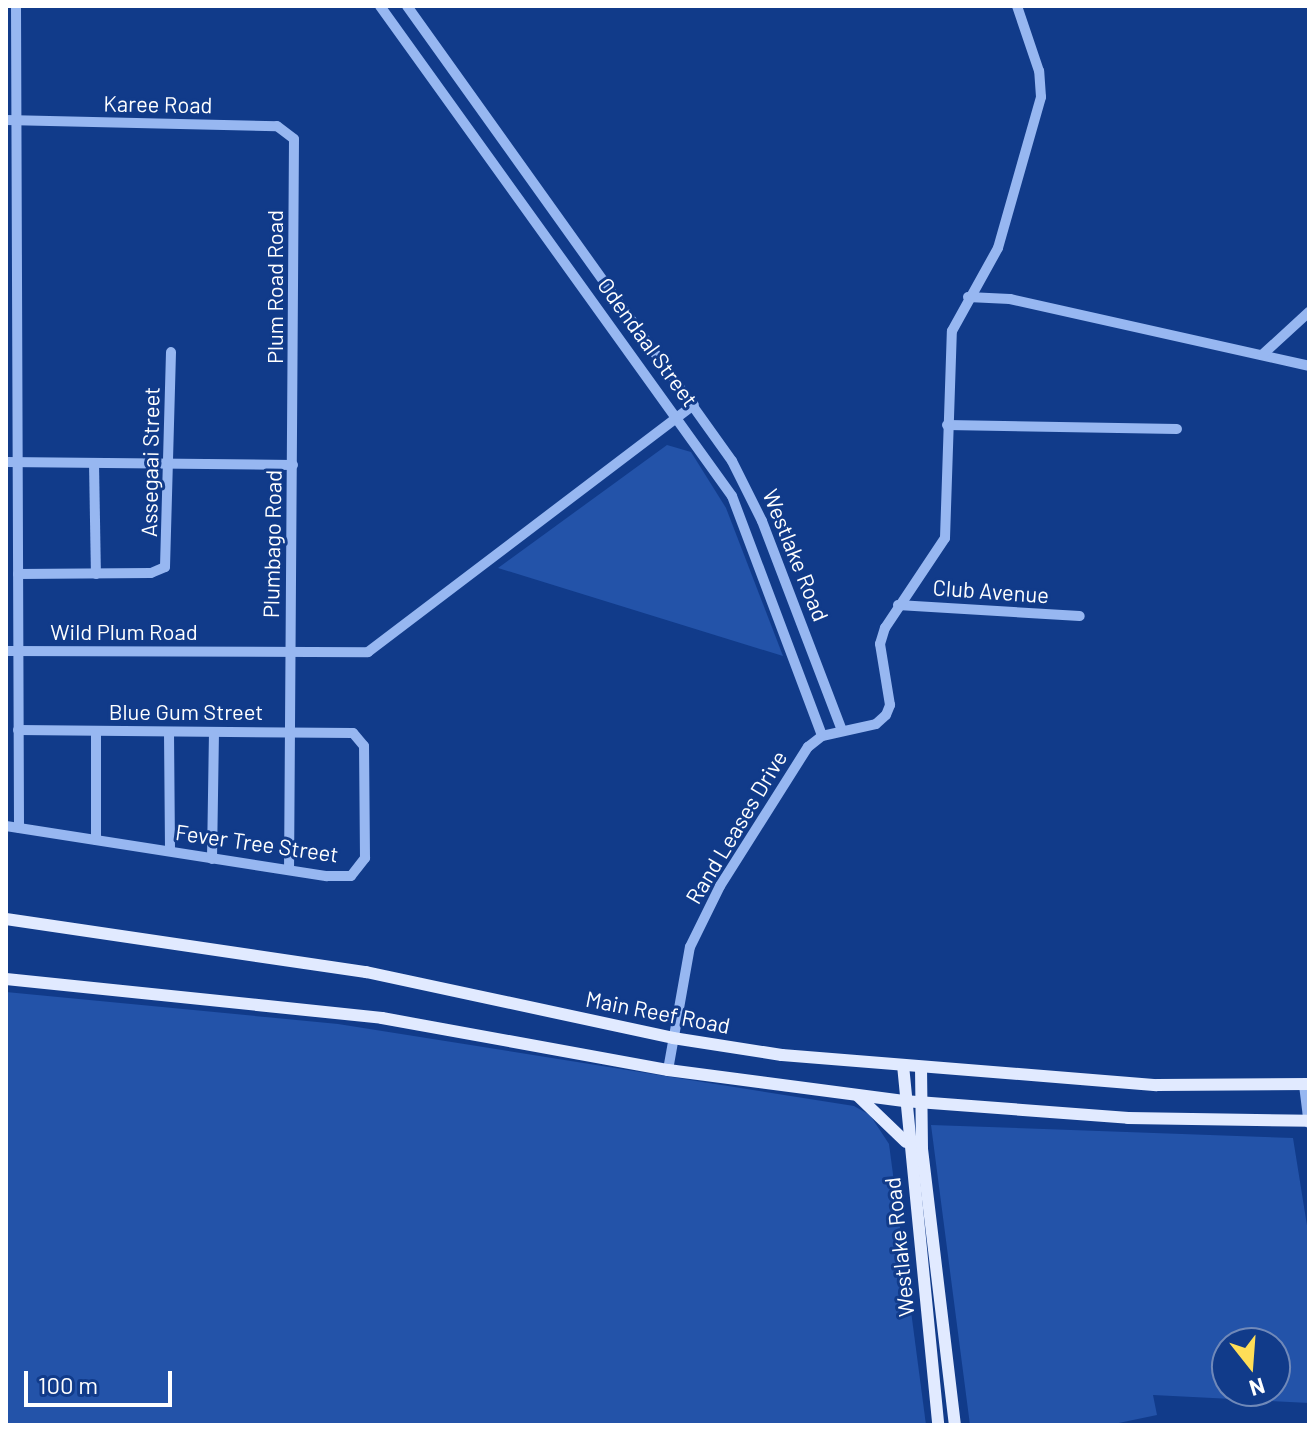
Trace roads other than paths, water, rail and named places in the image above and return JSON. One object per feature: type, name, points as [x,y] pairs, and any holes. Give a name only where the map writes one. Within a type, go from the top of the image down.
[{"type":"main road","name":"Main Reef Road","points":[[6,919],[366,972],[673,1038],[782,1055],[1157,1085],[1307,1084]]},
{"type":"main road","points":[[6,979],[382,1018],[668,1070],[922,1103],[1128,1118],[1309,1122]]},
{"type":"main road","name":"Westlake Road","points":[[903,1065],[907,1145],[938,1425]]},
{"type":"main road","name":"Westlake Road","points":[[921,1067],[922,1149],[955,1425]]},
{"type":"main road","points":[[857,1095],[889,1121],[907,1145]]},
{"type":"street","name":"Wild Plum Road","points":[[16,6],[11,120],[12,462],[20,652],[349,655],[374,649],[694,405]]},
{"type":"street","name":"Odendaal Street","points":[[380,6],[679,417],[747,528],[822,736]]},
{"type":"street","name":"Odendaal Street","points":[[407,6],[694,405]]},
{"type":"street","points":[[822,736],[842,730],[859,730],[886,715],[890,705],[880,644],[898,605],[916,587],[945,538],[949,346],[968,297],[998,248],[1041,97],[1039,71],[1017,6]]},
{"type":"street","name":"Karee Road","points":[[11,120],[277,126],[294,139]]},
{"type":"street","name":"Plum Road Road","points":[[293,435],[294,139]]},
{"type":"street","points":[[968,297],[1010,299],[1309,366]]},
{"type":"street","points":[[1262,355],[1309,312]]},
{"type":"street","name":"Assegaai Street","points":[[18,574],[151,573],[165,567],[171,462],[171,352]]},
{"type":"street","name":"Westlake Road","points":[[694,405],[747,486],[842,730]]},
{"type":"street","points":[[947,425],[1177,429]]},
{"type":"street","name":"Plumbago Road","points":[[289,870],[293,435]]},
{"type":"street","points":[[12,462],[293,465]]},
{"type":"street","points":[[94,463],[96,574]]},
{"type":"street","name":"Club Avenue","points":[[898,605],[1080,616]]},
{"type":"street","points":[[6,651],[20,652],[19,828]]},
{"type":"street","name":"Blue Gum Street","points":[[18,730],[353,733]]},
{"type":"street","points":[[96,732],[96,840]]},
{"type":"street","points":[[169,733],[170,851]]},
{"type":"street","name":"Fever Tree Street","points":[[6,826],[346,877],[364,864],[364,746],[353,733]]},
{"type":"street","points":[[212,859],[214,734]]},
{"type":"street","name":"Rand Leases Drive","points":[[668,1070],[686,964],[700,924],[792,772],[822,736]]},
{"type":"street","points":[[1307,1084],[1309,1122]]}]
